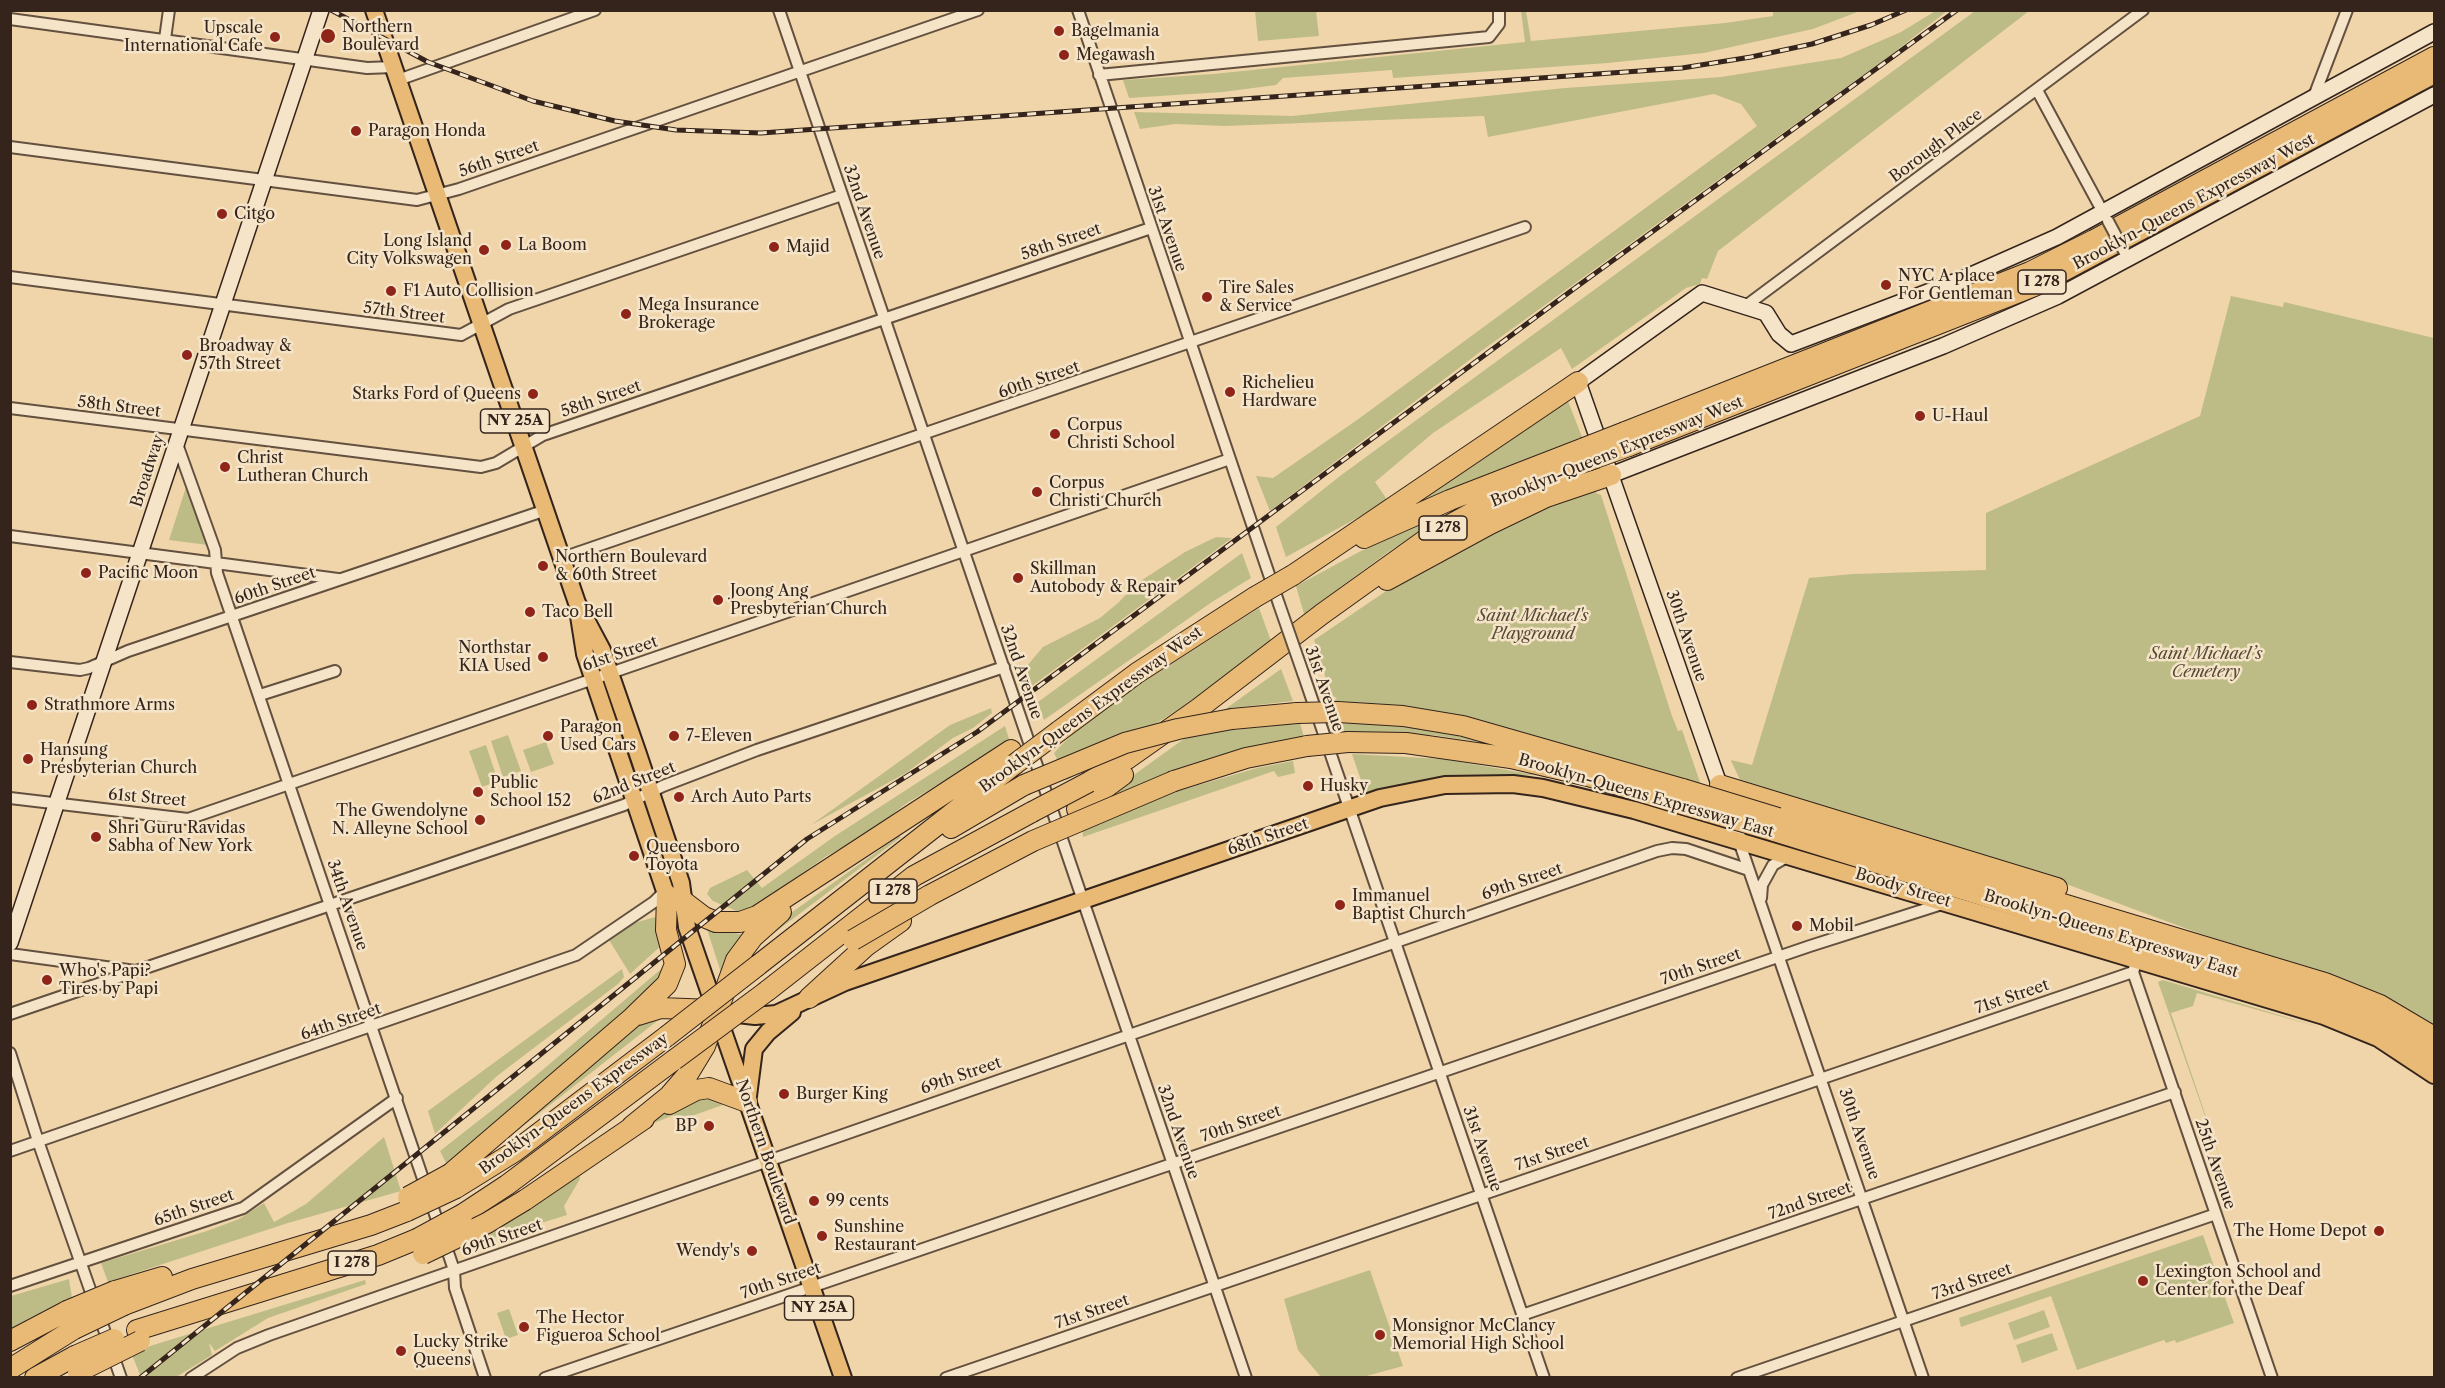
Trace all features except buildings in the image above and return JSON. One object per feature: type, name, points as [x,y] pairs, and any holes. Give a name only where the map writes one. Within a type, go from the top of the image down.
[{"type":"highway","points":[[2368,91],[2434,52]]},
{"type":"highway","name":"Brooklyn-Queens Expressway West","points":[[873,877],[1013,757],[1137,673],[1293,575],[1413,516],[1627,439],[2030,272],[2094,240],[2434,57]]},
{"type":"highway","name":"Brooklyn-Queens Expressway West","points":[[1627,439],[1955,319],[2037,285],[2434,73]]},
{"type":"highway","points":[[1293,575],[1578,382]]},
{"type":"highway","name":"Brooklyn-Queens Expressway West","points":[[767,991],[914,876],[1089,782],[1127,759],[1198,709],[1403,555],[1452,523],[1586,455]]},
{"type":"highway","points":[[1314,621],[1490,524],[1546,497],[1611,475]]},
{"type":"highway","points":[[809,998],[886,931],[1077,809],[1146,758],[1198,709]]},
{"type":"highway","name":"Brooklyn-Queens Expressway East","points":[[873,877],[1024,785],[1125,744],[1178,729],[1232,719],[1338,712],[1403,716],[1462,726],[2336,1005],[2372,1019],[2434,1057]]},
{"type":"highway","name":"Brooklyn-Queens Expressway East","points":[[767,991],[999,859],[1088,816],[1174,781],[1246,758],[1307,746],[1348,742],[1406,743],[1502,756],[1680,796]]},
{"type":"highway","points":[[453,1181],[662,990],[674,970],[675,958],[666,930],[672,896],[710,920],[740,922],[757,916],[1013,757]]},
{"type":"highway","points":[[1720,785],[2035,881],[2122,912],[2190,941]]},
{"type":"highway","name":"Brooklyn-Queens Expressway East","points":[[1776,825],[2190,941],[2361,997],[2434,1037]]},
{"type":"highway","points":[[632,1126],[669,1096],[688,1074],[705,1046],[732,968],[748,944],[831,869]]},
{"type":"highway","name":"Brooklyn-Queens Expressway","points":[[453,1181],[514,1152],[873,877]]},
{"type":"highway","name":"Brooklyn-Queens Expressway","points":[[420,1246],[507,1185],[767,991]]},
{"type":"highway","points":[[633,1017],[662,1008],[716,1011]]},
{"type":"highway","points":[[35,1377],[74,1369],[181,1316],[286,1284],[351,1275],[420,1246],[478,1228],[525,1200],[632,1126],[682,1096],[702,1089],[723,1091],[747,1102]]},
{"type":"highway","name":"I 278","points":[[10,1369],[70,1320],[120,1298],[184,1282],[323,1240],[405,1205],[453,1181]]},
{"type":"highway","points":[[10,1341],[70,1320]]},
{"type":"main road","name":"Northern Boulevard","points":[[374,10],[436,196],[578,603],[602,650],[610,673],[643,796]]},
{"type":"main road","name":"Northern Boulevard","points":[[578,603],[585,654],[681,883],[672,896],[687,927],[843,1377]]},
{"type":"main road","name":"68th Street","points":[[716,1011],[745,1016],[770,1016],[845,982],[1349,808],[1380,798],[1445,785],[1513,784],[1543,788],[1623,807],[1740,841]]},
{"type":"main road","name":"Boody Street","points":[[1740,841],[1948,902],[2135,966],[2342,1022],[2396,1048],[2434,1075]]},
{"type":"main road","points":[[747,1102],[753,1056],[757,1044],[809,998]]},
{"type":"street","points":[[165,39],[169,10]]},
{"type":"street","name":"Broadway","points":[[10,943],[262,180],[321,10]]},
{"type":"street","points":[[10,19],[396,73],[595,10]]},
{"type":"street","name":"32nd Avenue","points":[[779,10],[1246,1377]]},
{"type":"street","name":"56th Street","points":[[10,147],[409,200],[436,196],[978,10]]},
{"type":"street","name":"31st Avenue","points":[[1078,10],[1544,1377]]},
{"type":"street","points":[[1099,75],[1489,37],[1499,24],[1499,10]]},
{"type":"street","name":"Borough Place","points":[[1747,305],[2143,10]]},
{"type":"street","points":[[2313,99],[2347,10]]},
{"type":"street","name":"Brooklyn-Queens Expressway West","points":[[1747,305],[1766,313],[1779,334],[1788,343],[1794,344],[2011,259],[2106,217],[2434,32]]},
{"type":"street","points":[[2037,90],[2127,255]]},
{"type":"street","name":"Brooklyn-Queens Expressway West","points":[[1611,475],[1943,346],[2058,296],[2127,255],[2434,95]]},
{"type":"street","name":"57th Street","points":[[10,277],[461,335],[508,309],[842,195]]},
{"type":"street","name":"60th Street","points":[[562,558],[1526,227]]},
{"type":"street","name":"58th Street","points":[[10,408],[179,437],[481,466],[496,463],[543,435],[1151,228]]},
{"type":"street","points":[[1578,382],[1702,293],[1747,305]]},
{"type":"street","name":"30th Avenue","points":[[1578,382],[1740,841],[1923,1377]]},
{"type":"street","name":"34th Avenue","points":[[179,437],[215,550],[218,573],[397,1098],[454,1270],[455,1288],[485,1377]]},
{"type":"street","name":"61st Street","points":[[10,798],[188,819],[1230,459]]},
{"type":"street","name":"60th Street","points":[[10,662],[80,670],[546,510]]},
{"type":"street","points":[[10,536],[342,580]]},
{"type":"street","name":"62nd Street","points":[[10,1014],[331,906],[643,796],[757,750],[1004,667]]},
{"type":"street","points":[[260,695],[335,671]]},
{"type":"street","name":"69th Street","points":[[191,1377],[237,1348],[269,1335],[1395,941],[1672,848],[1686,849],[1749,870]]},
{"type":"street","points":[[1760,902],[1766,874],[1773,865],[1790,855]]},
{"type":"street","name":"64th Street","points":[[10,1151],[576,955],[654,902],[672,896]]},
{"type":"street","name":"70th Street","points":[[545,1377],[1779,956],[1948,902]]},
{"type":"street","name":"62nd Street","points":[[10,954],[140,972]]},
{"type":"street","name":"71st Street","points":[[946,1377],[1821,1078],[2135,966]]},
{"type":"street","name":"25th Avenue","points":[[2135,966],[2175,1092],[2272,1377]]},
{"type":"street","points":[[10,1053],[15,1082],[121,1377]]},
{"type":"street","name":"72nd Street","points":[[1522,1315],[2175,1092]]},
{"type":"street","name":"65th Street","points":[[10,1286],[243,1208],[397,1098]]},
{"type":"street","name":"73rd Street","points":[[1737,1377],[2216,1215]]},
{"type":"green space","points":[[1937,10],[1947,11],[1892,54],[1480,352],[1270,511],[1256,476],[1273,478],[1357,420],[1757,126],[1741,104],[1714,94],[1488,137],[1484,116],[1225,126],[1175,124],[1140,129],[1134,112],[1292,116],[1565,88],[1721,77],[1841,58],[1901,32]]},
{"type":"green space","points":[[1255,11],[1316,11],[1319,36],[1258,41]]},
{"type":"green space","points":[[1521,11],[1526,11],[1531,41],[1725,23],[1773,16],[1773,11],[1860,11],[1813,29],[1704,53],[1608,63],[1393,78],[1392,70],[1283,78],[1276,85],[1223,92],[1129,98],[1123,80],[1213,74],[1525,42]]},
{"type":"green space","points":[[1975,11],[2029,11],[1718,251],[1707,279],[1702,278],[1700,284],[1686,288],[1572,369],[1561,348],[1433,433],[1375,482],[1388,501],[1286,557],[1276,527],[1340,476]]},
{"type":"green space","name":"Saint Michael’s Cemetery","points":[[2231,296],[2283,307],[2284,302],[2434,338],[2434,1027],[2370,991],[2198,933],[2026,869],[1742,784],[1731,760],[1752,765],[1809,578],[1853,574],[1986,570],[1986,513],[2200,416]]},
{"type":"green space","points":[[1566,396],[1582,437],[1395,512]]},
{"type":"green space","points":[[187,484],[208,545],[169,540]]},
{"type":"green space","name":"Saint Michael's Playground","points":[[1597,486],[1596,493],[1601,495],[1672,716],[1678,731],[1682,730],[1701,785],[1458,715],[1401,705],[1334,701],[1337,698],[1331,695],[1314,640],[1395,585],[1472,538]]},
{"type":"green space","points":[[1444,513],[1444,517],[1388,552],[1304,614],[1296,586],[1359,552]]},
{"type":"green space","points":[[1216,537],[1232,538],[1032,686],[1026,667],[1043,647],[1100,618],[1136,584],[1185,552]]},
{"type":"green space","points":[[1242,553],[1251,578],[1212,602],[1044,720],[1038,702]]},
{"type":"green space","points":[[1259,608],[1271,641],[1190,702],[1067,780],[1054,753],[1071,735],[1125,694]]},
{"type":"green space","points":[[1281,669],[1293,701],[1231,708],[1234,730],[1300,723],[1304,737],[1237,750],[1172,773],[1178,791],[1257,768],[1293,761],[1295,773],[1278,777],[1274,771],[1083,837],[1081,813]]},
{"type":"green space","points":[[991,708],[992,713],[973,728],[953,738],[906,773],[811,825],[950,725]]},
{"type":"green space","points":[[1341,723],[1410,726],[1495,744],[1432,735],[1345,733]]},
{"type":"green space","points":[[1005,726],[1010,742],[907,803],[868,833],[825,857],[752,909],[739,912],[713,901],[707,894],[710,888],[747,870],[762,888],[835,836]]},
{"type":"green space","points":[[508,735],[521,771],[503,777],[491,741]]},
{"type":"green space","points":[[546,742],[554,764],[531,772],[523,750]]},
{"type":"green space","points":[[486,745],[498,781],[482,787],[469,751]]},
{"type":"green space","points":[[1352,754],[1443,759],[1536,775],[1438,779],[1366,795]]},
{"type":"green space","points":[[899,836],[901,837],[753,949],[767,930]]},
{"type":"green space","points":[[655,917],[664,943],[630,974],[609,940],[631,924]]},
{"type":"green space","points":[[707,929],[747,935],[722,976]]},
{"type":"green space","points":[[667,964],[668,975],[447,1165],[440,1151],[533,1078]]},
{"type":"green space","points":[[622,969],[624,977],[618,984],[497,1076],[435,1134],[428,1111]]},
{"type":"green space","points":[[2163,980],[2322,1028],[2197,993],[2193,1006],[2171,1013],[2226,1176],[2158,982]]},
{"type":"green space","points":[[653,1017],[661,1018],[495,1148],[643,1020]]},
{"type":"green space","points":[[709,1093],[723,1105],[677,1121],[674,1115],[639,1129],[684,1102]]},
{"type":"green space","points":[[384,1137],[401,1191],[288,1223],[108,1282],[101,1263],[207,1231],[239,1219],[264,1203],[274,1222],[306,1204]]},
{"type":"green space","points":[[579,1171],[580,1179],[564,1206],[567,1215],[467,1246],[466,1242]]},
{"type":"green space","points":[[2203,1235],[2234,1323],[2176,1343],[2175,1340],[2166,1343],[2164,1340],[2077,1370],[2051,1296],[1961,1327],[1959,1318]]},
{"type":"green space","points":[[1370,1270],[1403,1366],[1363,1377],[1321,1377],[1298,1350],[1284,1299]]},
{"type":"green space","points":[[69,1279],[72,1298],[11,1331],[11,1296]]},
{"type":"green space","points":[[365,1280],[366,1284],[268,1318],[215,1351],[209,1343],[212,1355],[176,1377],[141,1377],[132,1355],[150,1346]]},
{"type":"green space","points":[[509,1309],[518,1335],[506,1339],[497,1313]]},
{"type":"green space","points":[[2044,1310],[2050,1327],[2014,1340],[2008,1323]]},
{"type":"green space","points":[[2052,1333],[2058,1350],[2022,1363],[2016,1345]]},
{"type":"railway","points":[[331,10],[428,62],[533,101],[615,121],[676,130],[761,133],[1682,68],[1812,44],[1871,25],[1906,10]]},
{"type":"railway","points":[[140,1378],[807,839],[977,732],[1575,288],[1957,10]]},
{"type":"place","name":"Bagelmania","points":[[1059,31]]},
{"type":"place","name":"Northern Boulevard","points":[[328,36]]},
{"type":"place","name":"Upscale International Cafe","points":[[275,37]]},
{"type":"place","name":"Megawash","points":[[1064,55]]},
{"type":"place","name":"Paragon Honda","points":[[356,131]]},
{"type":"place","name":"Citgo","points":[[222,214]]},
{"type":"place","name":"La Boom","points":[[506,245]]},
{"type":"place","name":"Majid","points":[[774,247]]},
{"type":"place","name":"Long Island City Volkswagen","points":[[484,250]]},
{"type":"place","name":"NYC A place For Gentleman","points":[[1886,285]]},
{"type":"place","name":"F1 Auto Collision","points":[[391,291]]},
{"type":"place","name":"Tire Sales & Service","points":[[1207,297]]},
{"type":"place","name":"Mega Insurance Brokerage","points":[[626,314]]},
{"type":"place","name":"Broadway & 57th Street","points":[[187,355]]},
{"type":"place","name":"Richelieu Hardware","points":[[1230,392]]},
{"type":"place","name":"Starks Ford of Queens","points":[[533,394]]},
{"type":"place","name":"U-Haul","points":[[1920,416]]},
{"type":"place","name":"Corpus Christi School","points":[[1055,434]]},
{"type":"place","name":"Christ Lutheran Church","points":[[225,467]]},
{"type":"place","name":"Corpus Christi Church","points":[[1037,492]]},
{"type":"place","name":"Northern Boulevard & 60th Street","points":[[543,566]]},
{"type":"place","name":"Pacific Moon","points":[[86,573]]},
{"type":"place","name":"Skillman Autobody & Repair","points":[[1018,578]]},
{"type":"place","name":"Joong Ang Presbyterian Church","points":[[718,600]]},
{"type":"place","name":"Taco Bell","points":[[530,612]]},
{"type":"place","name":"Northstar KIA Used","points":[[543,657]]},
{"type":"place","name":"Strathmore Arms","points":[[32,705]]},
{"type":"place","name":"Paragon Used Cars","points":[[548,736]]},
{"type":"place","name":"7-Eleven","points":[[674,736]]},
{"type":"place","name":"Hansung Presbyterian Church","points":[[28,759]]},
{"type":"place","name":"Husky","points":[[1308,786]]},
{"type":"place","name":"Public School 152","points":[[478,792]]},
{"type":"place","name":"Arch Auto Parts","points":[[679,797]]},
{"type":"place","name":"The Gwendolyne N. Alleyne School","points":[[480,820]]},
{"type":"place","name":"Shri Guru Ravidas Sabha of New York","points":[[96,837]]},
{"type":"place","name":"Queensboro Toyota","points":[[634,856]]},
{"type":"place","name":"Immanuel Baptist Church","points":[[1340,905]]},
{"type":"place","name":"Mobil","points":[[1797,926]]},
{"type":"place","name":"Who's Papi? Tires by Papi","points":[[47,980]]},
{"type":"place","name":"Burger King","points":[[784,1094]]},
{"type":"place","name":"BP","points":[[709,1126]]},
{"type":"place","name":"99 cents","points":[[814,1201]]},
{"type":"place","name":"The Home Depot","points":[[2379,1231]]},
{"type":"place","name":"Sunshine Restaurant","points":[[822,1236]]},
{"type":"place","name":"Wendy's","points":[[752,1251]]},
{"type":"place","name":"Lexington School and Center for the Deaf","points":[[2143,1281]]},
{"type":"place","name":"The Hector Figueroa School","points":[[524,1327]]},
{"type":"place","name":"Monsignor McClancy Memorial High School","points":[[1380,1335]]},
{"type":"place","name":"Lucky Strike Queens","points":[[401,1351]]}]
